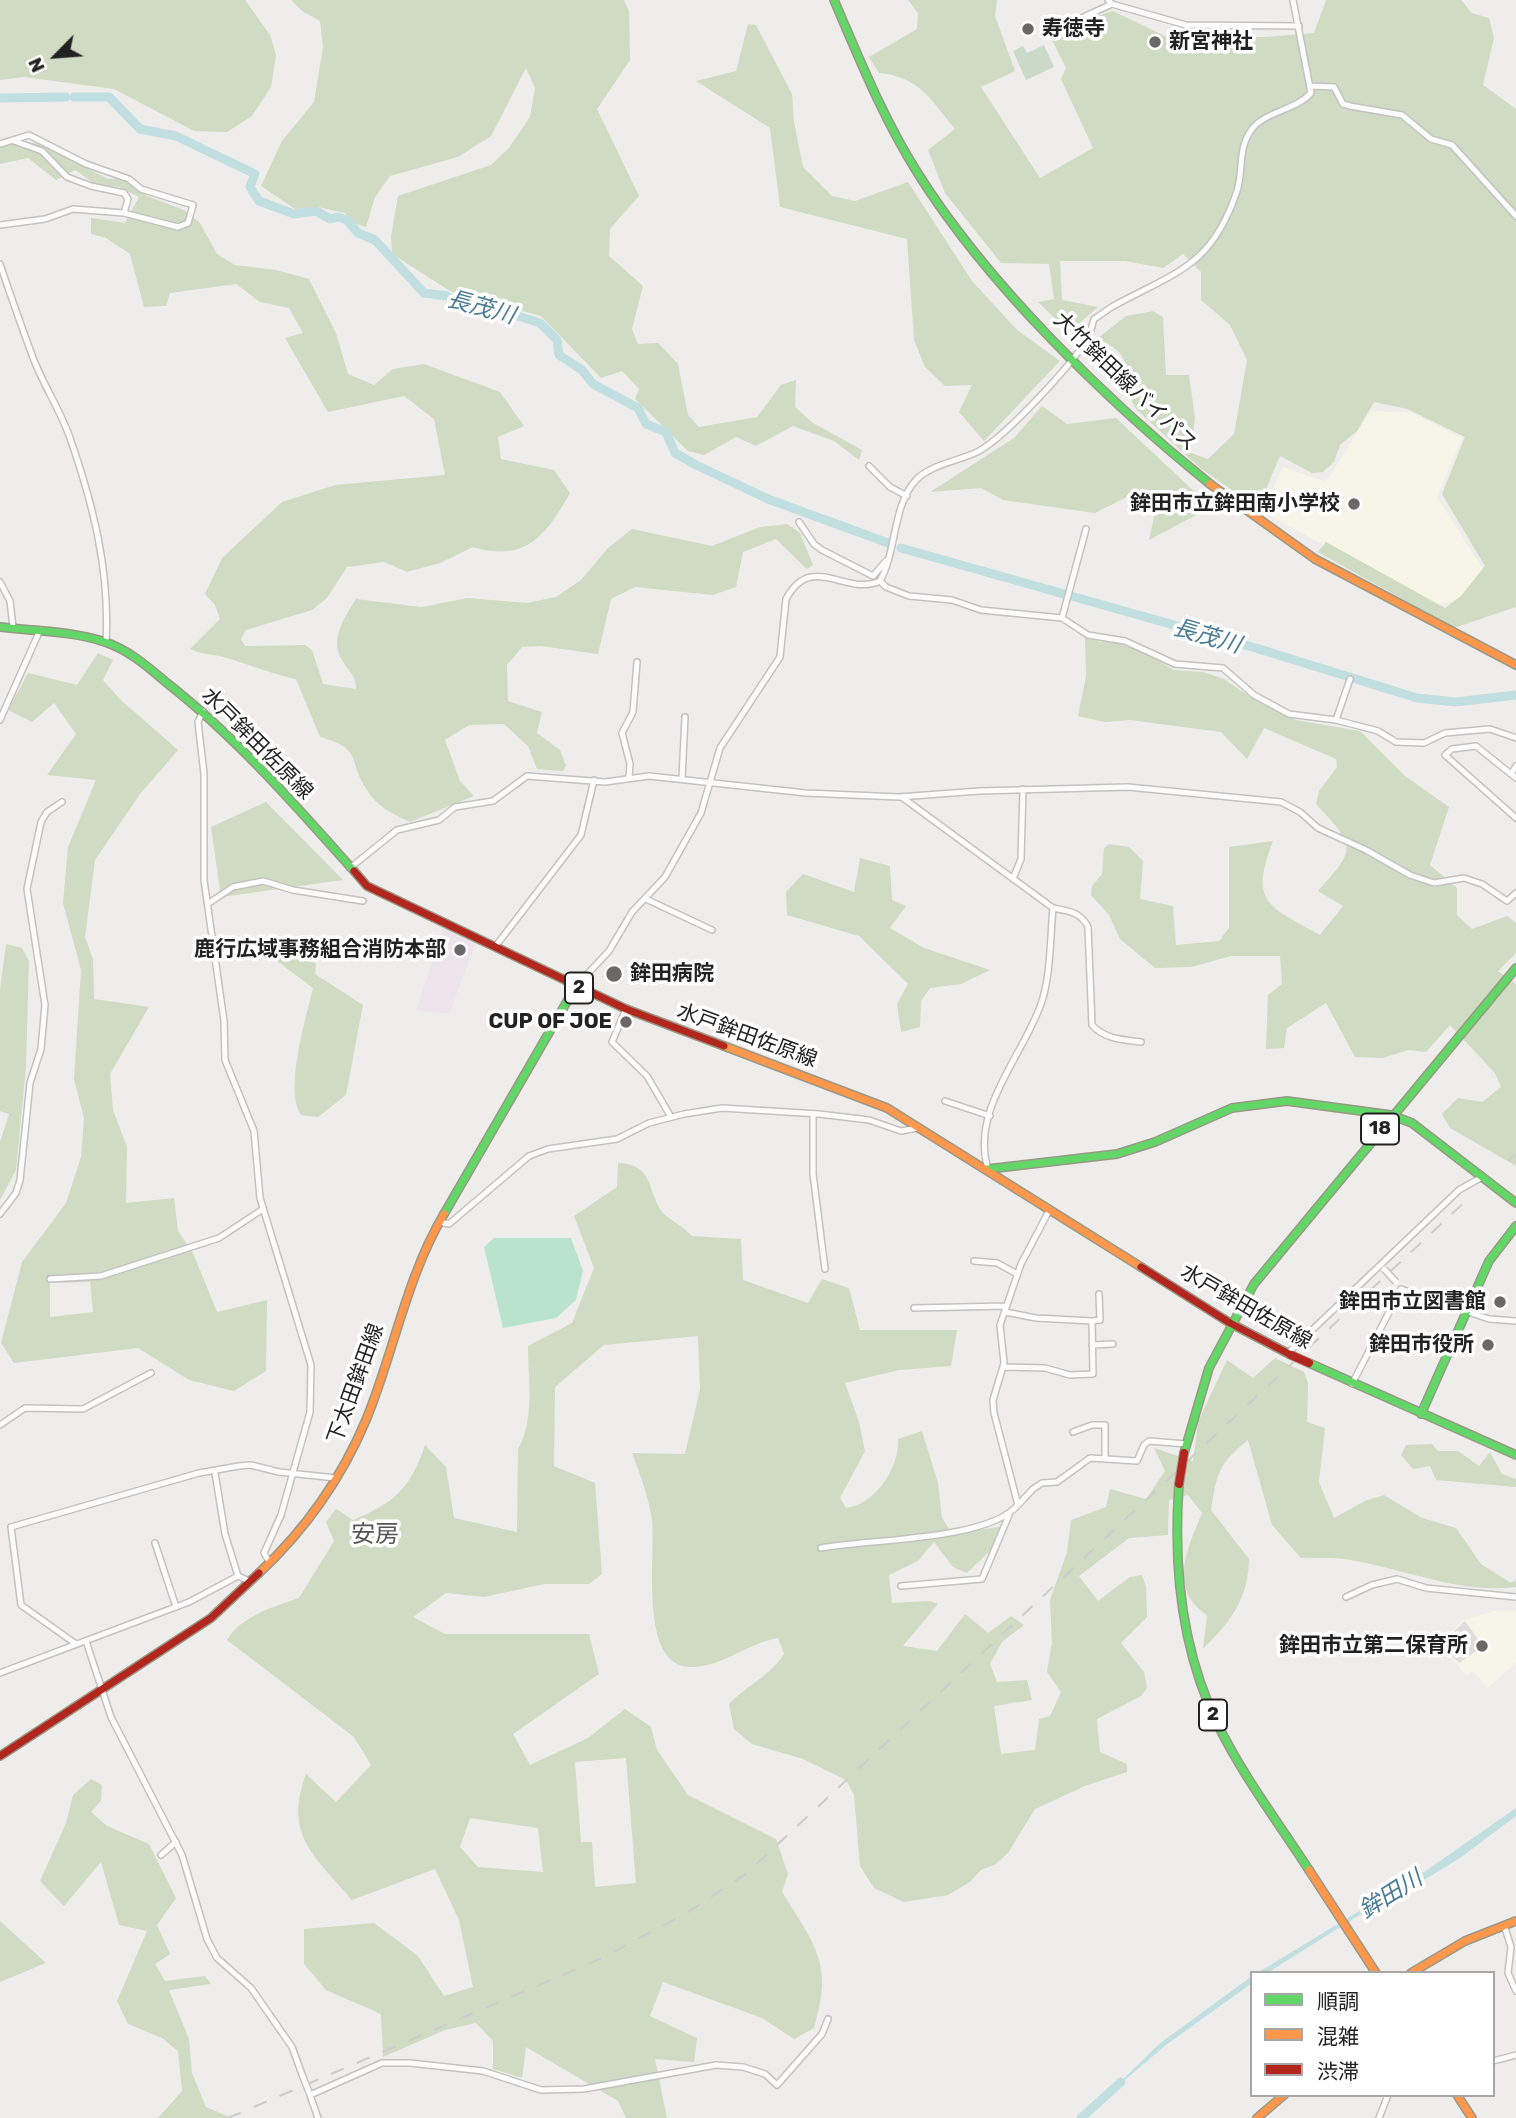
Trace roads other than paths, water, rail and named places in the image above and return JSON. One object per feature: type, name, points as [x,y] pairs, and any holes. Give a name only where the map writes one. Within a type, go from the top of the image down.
[{"type":"main road","name":"大竹鉾田線バイパス","points":[[834,0],[886,118],[930,193],[986,268],[1074,359],[1197,477],[1235,506],[1365,588],[1516,665]]},
{"type":"main road","name":"水戸鉾田佐原線","points":[[0,626],[106,642],[135,657],[203,711],[275,783],[366,886],[626,1009],[854,1093],[921,1128],[1230,1323],[1352,1384],[1516,1455]]},
{"type":"main road","name":"18","points":[[1230,1323],[1283,1245],[1516,968]]},
{"type":"main road","name":"下太田鉾田線","points":[[0,1756],[189,1634],[251,1582],[320,1504],[337,1478],[368,1417],[397,1321],[439,1222],[576,986]]},
{"type":"main road","points":[[988,1169],[1131,1150],[1220,1112],[1261,1102],[1287,1101],[1391,1115],[1412,1123],[1516,1203]]},
{"type":"main road","points":[[1421,1414],[1489,1261],[1516,1226]]},
{"type":"main road","name":"2","points":[[1230,1323],[1209,1368],[1192,1417],[1179,1484],[1177,1564],[1186,1628],[1200,1681],[1232,1752],[1375,1971]]},
{"type":"main road","points":[[1414,1971],[1448,1950],[1516,1921]]},
{"type":"main road","points":[[1257,2118],[1282,2097]]},
{"type":"main road","points":[[1458,2097],[1472,2118]]},
{"type":"street","points":[[880,581],[914,482],[925,473],[979,451],[997,439],[1074,359],[1089,337],[1094,319],[1114,305],[1171,278],[1210,244],[1228,217],[1237,190],[1242,146],[1254,127],[1301,102],[1311,93],[1293,0]]},
{"type":"street","points":[[1055,30],[1110,2],[1186,25],[1299,26]]},
{"type":"street","points":[[1311,86],[1334,87],[1343,104],[1402,116],[1431,139],[1452,145],[1516,216]]},
{"type":"street","points":[[0,144],[29,135],[86,164],[129,178],[141,189],[193,205],[188,223],[178,227],[124,213],[73,209],[45,219],[0,225]]},
{"type":"street","points":[[13,140],[41,151],[67,177],[91,186],[124,193],[128,199],[124,213]]},
{"type":"street","points":[[0,264],[32,356],[70,437],[98,533],[104,562],[108,608],[106,642]]},
{"type":"street","points":[[869,466],[890,487],[907,496]]},
{"type":"street","points":[[799,522],[814,544],[873,576],[888,559]]},
{"type":"street","points":[[1062,618],[1086,529]]},
{"type":"street","points":[[576,986],[616,943],[632,912],[664,877],[701,813],[720,748],[780,657],[785,609],[791,591],[806,578],[819,575],[863,587],[880,581]]},
{"type":"street","points":[[880,581],[886,587],[909,596],[952,600],[981,610],[1062,618],[1088,635],[1125,641],[1175,664],[1223,668],[1254,695],[1289,714],[1336,719],[1378,731],[1405,744],[1424,743],[1445,733],[1490,729],[1516,738]]},
{"type":"street","points":[[0,582],[10,601],[13,627]]},
{"type":"street","points":[[0,720],[40,630]]},
{"type":"street","points":[[629,777],[630,764],[622,733],[633,712],[637,662]]},
{"type":"street","points":[[1336,719],[1350,679]]},
{"type":"street","points":[[203,711],[198,722],[204,774],[204,880],[224,1021],[225,1060],[254,1131],[256,1173],[264,1209],[312,1365],[310,1412],[281,1515],[264,1553],[270,1563]]},
{"type":"street","points":[[682,779],[685,717]]},
{"type":"street","points":[[1516,766],[1514,776],[1476,746],[1451,748],[1446,755],[1516,818]]},
{"type":"street","points":[[350,868],[397,830],[439,820],[455,807],[493,801],[527,776],[605,782],[629,777],[682,779],[794,792],[900,797],[1023,789],[1128,787],[1281,802],[1300,811],[1318,828],[1366,849],[1410,875],[1434,883],[1464,877],[1482,884],[1507,901],[1516,893]]},
{"type":"street","points":[[495,947],[581,835],[586,826],[594,780]]},
{"type":"street","points":[[1013,879],[1021,859],[1023,789]]},
{"type":"street","points":[[900,797],[909,800],[944,830],[1053,908],[1074,912],[1085,919],[1088,927],[1092,1025],[1099,1032],[1116,1039],[1141,1042]]},
{"type":"street","points":[[0,1214],[16,1193],[20,1181],[30,1083],[41,1049],[45,1005],[28,883],[41,822],[47,812],[62,802]]},
{"type":"street","points":[[209,903],[233,887],[263,881],[293,890],[363,901]]},
{"type":"street","points":[[646,899],[712,930]]},
{"type":"street","points":[[988,1169],[984,1142],[990,1116],[998,1091],[1040,1005],[1053,908]]},
{"type":"street","points":[[626,1009],[612,1042],[647,1076],[670,1117]]},
{"type":"street","points":[[945,1101],[990,1116]]},
{"type":"street","points":[[439,1222],[449,1224],[471,1209],[529,1156],[548,1149],[617,1139],[649,1123],[670,1117],[722,1108],[869,1120],[901,1131],[921,1128]]},
{"type":"street","points":[[813,1114],[813,1174],[824,1269]]},
{"type":"street","points":[[1290,1354],[1459,1190],[1482,1177]]},
{"type":"street","points":[[50,1279],[101,1276],[176,1249],[219,1238],[264,1209]]},
{"type":"street","points":[[1018,1505],[994,1413],[993,1400],[1004,1367],[1000,1325],[1017,1274],[1050,1209]]},
{"type":"street","points":[[974,1261],[997,1264],[1017,1274]]},
{"type":"street","points":[[1382,1267],[1401,1289],[1489,1318],[1516,1321]]},
{"type":"street","points":[[1352,1384],[1401,1289]]},
{"type":"street","points":[[914,1308],[1005,1309],[1036,1318],[1092,1321],[1100,1320],[1099,1294]]},
{"type":"street","points":[[1004,1367],[1045,1368],[1070,1375],[1093,1374],[1092,1321]]},
{"type":"street","points":[[1093,1345],[1113,1344]]},
{"type":"street","points":[[0,1425],[26,1408],[83,1409],[151,1373]]},
{"type":"street","points":[[1073,1432],[1092,1425],[1105,1425],[1105,1459]]},
{"type":"street","points":[[901,1586],[982,1579],[1009,1515],[1033,1489],[1042,1483],[1057,1482],[1084,1461],[1137,1461],[1144,1445],[1149,1441],[1186,1444]]},
{"type":"street","points":[[76,1644],[22,1605],[11,1527],[199,1473],[215,1473],[251,1465],[337,1478]]},
{"type":"street","points":[[215,1473],[225,1534],[238,1576],[251,1582]]},
{"type":"street","points":[[821,1548],[900,1542],[952,1533],[1009,1515]]},
{"type":"street","points":[[155,1543],[176,1606]]},
{"type":"street","points":[[0,1673],[176,1606],[238,1576]]},
{"type":"street","points":[[1346,1597],[1372,1585],[1397,1579],[1426,1588],[1516,1597]]},
{"type":"street","points":[[86,1641],[111,1717],[176,1842],[212,1949],[217,1958],[251,1989],[292,2047],[318,2118]]},
{"type":"street","points":[[161,1855],[176,1842]]},
{"type":"street","points":[[1504,1925],[1511,1947],[1508,1973],[1516,1991]]},
{"type":"street","points":[[309,2094],[382,2063],[410,2063],[483,2071],[541,2090],[584,2090],[716,2064],[743,2067],[765,2074],[777,2085],[822,2034],[828,2019]]},
{"type":"street","points":[[1495,2060],[1516,2054]]},
{"type":"street","points":[[1379,2118],[1387,2097]]},
{"type":"water","points":[[1516,1808],[1516,1816],[1460,1858],[1391,1900],[1374,1906],[1270,1971],[1260,1971],[1427,1870]]},
{"type":"water","points":[[1250,1977],[1250,1984],[1166,2045],[1106,2096],[1159,2044]]},
{"type":"waterway","name":"長茂川","points":[[0,98],[66,97]]},
{"type":"waterway","name":"長茂川","points":[[74,97],[109,97],[140,129],[176,136],[255,174],[250,187],[259,201],[294,214],[316,211],[330,219],[338,217],[347,220],[358,233],[375,240],[424,293],[447,296],[459,305],[496,309],[540,323],[557,340],[559,355],[582,370],[593,384],[638,408],[646,424],[666,432],[675,453],[768,499],[891,544]]},
{"type":"waterway","name":"長茂川","points":[[901,548],[1259,649],[1417,698],[1456,702],[1516,695]]},
{"type":"waterway","name":"鉾田川","points":[[1081,2118],[1121,2082]]},
{"type":"railway","points":[[1508,1161],[1516,1154]]},
{"type":"railway","points":[[228,2118],[600,1959],[685,1914],[747,1873],[1471,1196]]},
{"type":"place","name":"寿徳寺","points":[[1028,29]]},
{"type":"place","name":"新宮神社","points":[[1155,42]]},
{"type":"place","name":"鉾田市立鉾田南小学校","points":[[1354,504]]},
{"type":"place","name":"鹿行広域事務組合消防本部","points":[[460,950]]},
{"type":"place","name":"鉾田病院","points":[[614,974]]},
{"type":"place","name":"CUP OF JOE","points":[[626,1022]]},
{"type":"place","name":"鉾田市立図書館","points":[[1500,1302]]},
{"type":"place","name":"鉾田市役所","points":[[1488,1345]]},
{"type":"place","name":"鉾田市立第二保育所","points":[[1482,1646]]},
{"type":"district","name":"安房","points":[[375,1535]]}]
